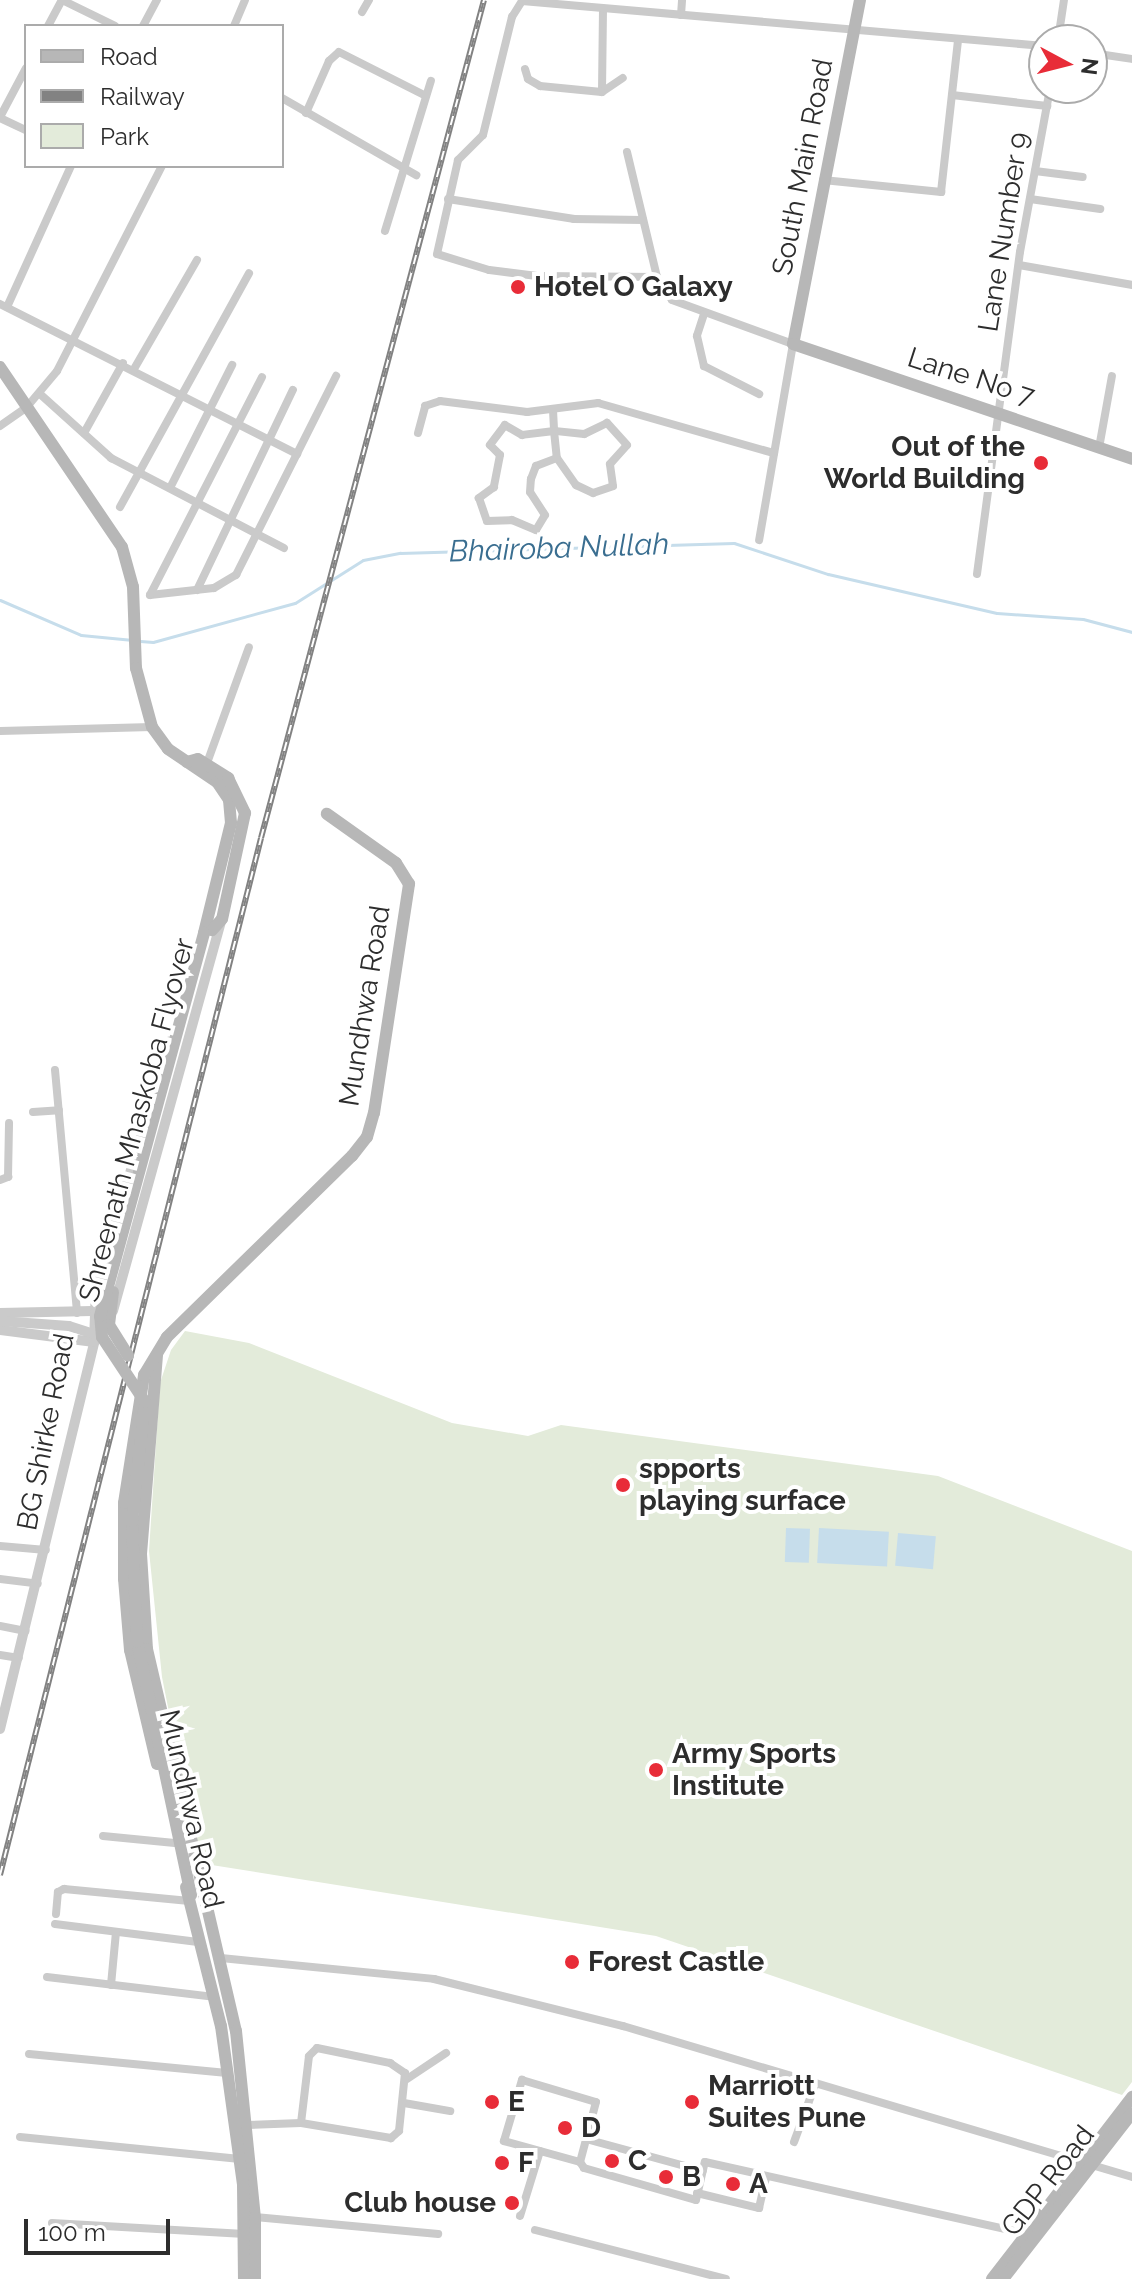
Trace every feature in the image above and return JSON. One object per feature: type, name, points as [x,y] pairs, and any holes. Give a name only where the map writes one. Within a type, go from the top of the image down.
[{"type":"main road","name":"South Main Road","points":[[793,344],[822,180],[860,0]]},
{"type":"main road","name":"Lane No 7","points":[[793,344],[998,410],[1132,459]]},
{"type":"main road","points":[[0,367],[122,547],[133,587],[136,668],[152,727],[187,762],[217,782],[235,799]]},
{"type":"main road","points":[[187,762],[198,759],[228,778],[243,831],[222,919]]},
{"type":"main road","name":"Shreenath Mhaskoba Flyover","points":[[200,1948],[193,1896],[147,1673],[139,1605],[137,1540],[150,1395],[114,1337],[110,1307],[208,931],[205,915],[235,799]]},
{"type":"main road","name":"Mundhwa Road","points":[[193,1896],[175,1843],[130,1650],[124,1579],[130,1451],[144,1375],[157,1351],[367,1137],[409,884],[396,863],[327,814]]},
{"type":"main road","name":"Shreenath Mhaskoba Flyover","points":[[216,1938],[193,1896],[137,1642],[132,1521],[145,1402],[98,1339],[101,1307],[208,931],[222,919]]},
{"type":"main road","name":"Mundhwa Road","points":[[157,1351],[141,1554],[147,1649],[221,1958],[246,2125],[255,2217],[255,2279]]},
{"type":"main road","points":[[200,1948],[214,1997],[240,2159],[246,2234],[244,2279]]},
{"type":"main road","points":[[992,2279],[1084,2165],[1132,2097]]},
{"type":"main road","name":"GDP Road","points":[[1003,2279],[1084,2165],[1132,2113]]},
{"type":"street","points":[[49,24],[62,0],[111,24]]},
{"type":"street","points":[[144,24],[157,0]]},
{"type":"street","points":[[235,24],[245,0]]},
{"type":"street","points":[[362,12],[369,0]]},
{"type":"street","points":[[681,15],[682,0]]},
{"type":"street","points":[[1060,24],[1064,0]]},
{"type":"street","points":[[657,277],[537,276],[489,270],[437,254],[458,160],[487,127],[516,7],[531,1],[574,3],[603,9],[1028,45]]},
{"type":"street","points":[[602,92],[603,9]]},
{"type":"street","points":[[822,180],[941,192],[958,40]]},
{"type":"street","points":[[306,113],[329,61],[339,52],[426,96]]},
{"type":"street","points":[[1108,55],[1132,59]]},
{"type":"street","points":[[525,69],[528,79],[540,86],[602,92],[623,78]]},
{"type":"street","points":[[24,71],[4,100],[0,118],[24,129]]},
{"type":"street","points":[[385,231],[402,167],[431,81]]},
{"type":"street","points":[[952,95],[1047,106]]},
{"type":"street","points":[[284,99],[416,175]]},
{"type":"street","name":"Lane Number 9","points":[[977,574],[1019,265],[1047,106]]},
{"type":"street","points":[[627,152],[657,277],[672,300],[793,344],[759,540]]},
{"type":"street","points":[[70,168],[3,305],[123,363],[297,454]]},
{"type":"street","points":[[0,426],[40,394],[73,339],[161,168]]},
{"type":"street","points":[[1035,171],[1083,177]]},
{"type":"street","points":[[448,199],[574,219],[643,220]]},
{"type":"street","points":[[1030,199],[1100,209]]},
{"type":"street","points":[[134,369],[197,260]]},
{"type":"street","points":[[1019,265],[1132,285]]},
{"type":"street","points":[[120,507],[249,273]]},
{"type":"street","points":[[704,314],[697,336],[704,366],[759,394]]},
{"type":"street","points":[[84,433],[123,363]]},
{"type":"street","points":[[170,488],[232,365]]},
{"type":"street","points":[[262,377],[150,595],[214,588],[236,575],[336,376]]},
{"type":"street","points":[[1099,448],[1112,376]]},
{"type":"street","points":[[197,590],[293,390]]},
{"type":"street","points":[[40,394],[111,458],[284,548]]},
{"type":"street","points":[[418,433],[425,406],[440,401],[527,412],[598,403],[774,453]]},
{"type":"street","points":[[553,410],[554,431],[557,458],[576,485],[593,493],[613,486],[610,464],[627,445],[607,423],[584,434],[554,431],[522,435],[501,427],[490,445],[500,455],[494,487],[479,498],[487,521],[512,520],[536,530],[545,515],[530,492],[531,479],[536,466],[557,458]]},
{"type":"street","points":[[207,763],[249,647]]},
{"type":"street","points":[[0,731],[152,727]]},
{"type":"street","name":"BG Shirke Road","points":[[0,1729],[5,1689],[19,1658],[39,1584],[98,1339],[92,1327],[92,1311],[205,915]]},
{"type":"street","points":[[92,1327],[112,1315],[119,1299],[222,919]]},
{"type":"street","points":[[55,1070],[77,1313]]},
{"type":"street","points":[[33,1112],[59,1110]]},
{"type":"street","points":[[0,1180],[8,1177],[9,1123]]},
{"type":"street","points":[[0,1313],[92,1311]]},
{"type":"street","name":"Shreenath Mhaskoba Flyover","points":[[0,1321],[69,1326],[98,1339]]},
{"type":"street","points":[[0,1330],[98,1339]]},
{"type":"street","points":[[0,1546],[47,1551]]},
{"type":"street","points":[[0,1579],[39,1584]]},
{"type":"street","points":[[0,1626],[26,1631]]},
{"type":"street","points":[[0,1655],[19,1658]]},
{"type":"street","points":[[103,1836],[175,1843]]},
{"type":"street","points":[[193,1896],[64,1889],[58,1892],[55,1919],[200,1948]]},
{"type":"street","points":[[111,1985],[116,1932]]},
{"type":"street","points":[[221,1958],[434,1979],[623,2026],[1132,2177]]},
{"type":"street","points":[[47,1977],[214,1997]]},
{"type":"street","points":[[301,2123],[309,2056],[317,2048],[390,2063],[407,2079]]},
{"type":"street","points":[[246,2125],[301,2123],[391,2138],[399,2131],[407,2079],[446,2053]]},
{"type":"street","points":[[29,2054],[227,2073]]},
{"type":"street","points":[[580,2162],[596,2102],[522,2080],[504,2141],[580,2162],[584,2168],[696,2200],[705,2162],[766,2177],[782,2175],[1026,2234]]},
{"type":"street","points":[[794,2142],[815,2085]]},
{"type":"street","points":[[404,2103],[450,2111]]},
{"type":"street","points":[[20,2137],[240,2159]]},
{"type":"street","points":[[586,2139],[703,2171]]},
{"type":"street","points":[[520,2216],[540,2151]]},
{"type":"street","points":[[697,2193],[759,2208],[766,2177]]},
{"type":"street","points":[[255,2217],[438,2234]]},
{"type":"street","points":[[52,2223],[246,2234]]},
{"type":"street","points":[[535,2230],[726,2279]]},
{"type":"green space","name":"Army Sports Institute","points":[[185,1331],[249,1343],[452,1423],[528,1436],[561,1425],[938,1476],[1132,1551],[1132,2082],[1122,2095],[656,1936],[199,1863],[162,1677],[149,1551],[160,1383],[171,1350]]},
{"type":"water","points":[[786,1528],[810,1529],[809,1563],[785,1562]]},
{"type":"water","points":[[819,1528],[889,1532],[887,1567],[817,1563]]},
{"type":"water","points":[[898,1533],[936,1536],[933,1569],[895,1566]]},
{"type":"waterway","name":"Bhairoba Nullah","points":[[140,641],[153,642],[295,603],[363,560],[400,553],[734,543],[828,574],[997,613],[1083,619],[1132,632]]},
{"type":"waterway","name":"Bhairoba Nullah","points":[[0,600],[81,635],[133,640]]},
{"type":"railway","points":[[0,1875],[261,838],[484,0]]},
{"type":"place","name":"Hotel O Galaxy","points":[[518,287]]},
{"type":"place","name":"Out of the World Building","points":[[1041,463]]},
{"type":"place","name":"spports playing surface","points":[[623,1485]]},
{"type":"place","name":"Army Sports Institute","points":[[656,1770]]},
{"type":"place","name":"Forest Castle","points":[[572,1962]]},
{"type":"place","name":"E","points":[[492,2102]]},
{"type":"place","name":"Marriott Suites Pune","points":[[692,2102]]},
{"type":"place","name":"D","points":[[565,2128]]},
{"type":"place","name":"C","points":[[612,2161]]},
{"type":"place","name":"F","points":[[502,2163]]},
{"type":"place","name":"B","points":[[666,2177]]},
{"type":"place","name":"A","points":[[733,2184]]},
{"type":"place","name":"Club house","points":[[512,2203]]}]
